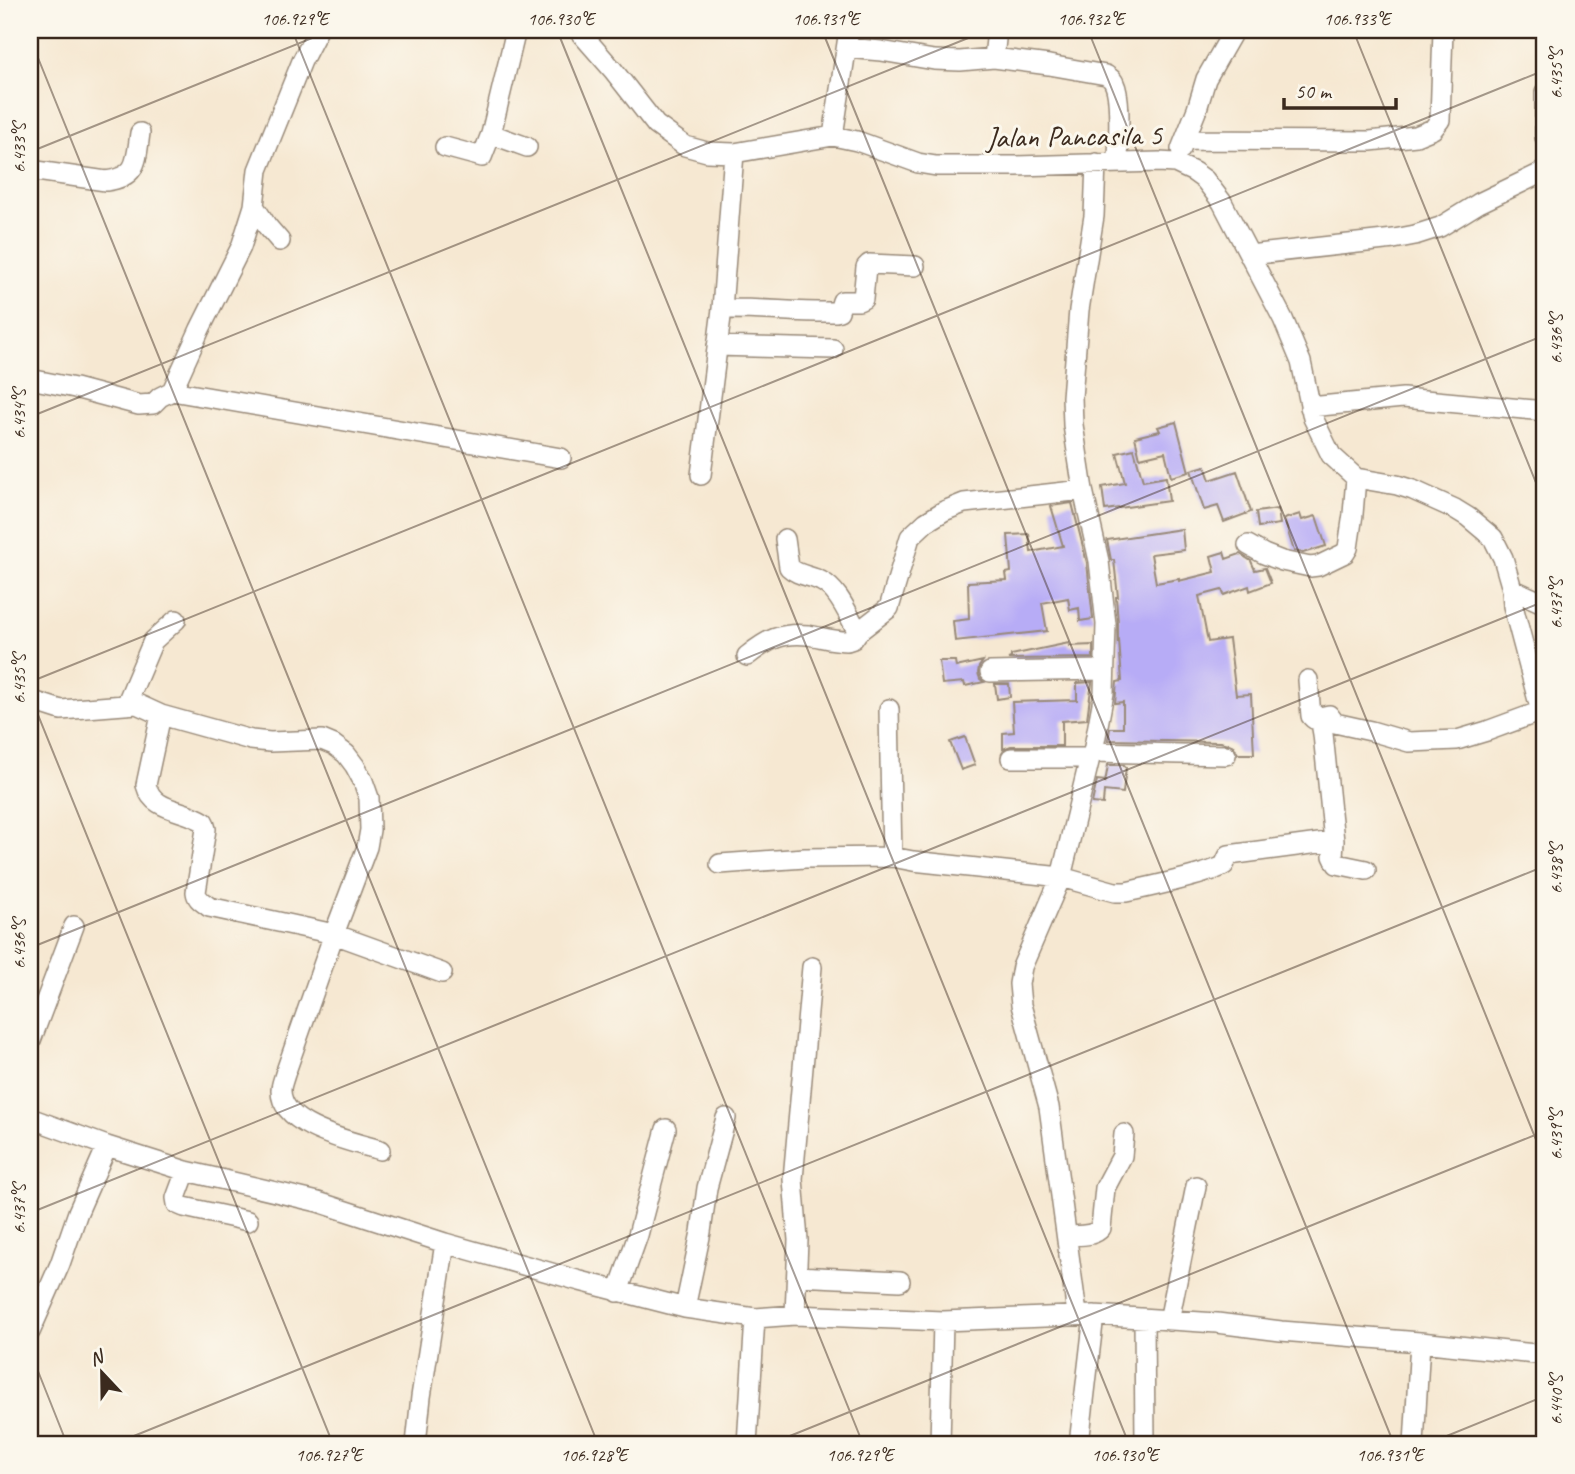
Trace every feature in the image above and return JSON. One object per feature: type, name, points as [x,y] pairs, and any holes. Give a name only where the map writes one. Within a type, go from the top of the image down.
[{"type":"street","points":[[172,391],[241,247],[254,206],[258,170],[302,61],[318,30]]},
{"type":"street","points":[[445,147],[482,157],[491,134],[516,30]]},
{"type":"street","name":"Jalan Pancasila 5","points":[[578,30],[656,125],[685,146],[707,152],[734,153],[833,136],[857,141],[918,163],[936,166],[1175,163],[1194,172],[1205,180],[1222,202],[1288,330],[1301,362],[1313,418],[1331,455],[1356,478]]},
{"type":"street","points":[[994,58],[997,30]]},
{"type":"street","points":[[1175,163],[1206,79],[1234,30]]},
{"type":"street","points":[[1185,140],[1370,141],[1416,136],[1433,129],[1440,120],[1443,30]]},
{"type":"street","points":[[833,136],[848,39],[881,51],[933,60],[994,58],[1107,75],[1116,87],[1118,162]]},
{"type":"street","points":[[1545,92],[1545,137]]},
{"type":"street","points":[[30,170],[106,181],[117,180],[128,175],[135,163],[140,133]]},
{"type":"street","points":[[491,134],[527,147]]},
{"type":"street","points":[[701,475],[722,309],[734,153]]},
{"type":"street","points":[[1079,1444],[1085,1315],[1067,1237],[1049,1108],[1021,1005],[1019,984],[1022,967],[1061,877],[1104,693],[1106,624],[1098,561],[1073,425],[1072,397],[1079,310],[1094,216],[1096,163]]},
{"type":"street","points":[[1249,255],[1415,235],[1440,227],[1479,203],[1545,170]]},
{"type":"street","points":[[254,206],[280,240]]},
{"type":"street","points":[[722,309],[836,312],[839,311],[842,301],[863,299],[866,267],[869,264],[915,266]]},
{"type":"street","points":[[717,346],[833,349]]},
{"type":"street","points":[[30,379],[139,405],[153,404],[172,391],[561,458]]},
{"type":"street","points":[[1310,407],[1403,398],[1545,411]]},
{"type":"street","points":[[1248,545],[1282,561],[1310,567],[1345,553],[1353,514],[1356,478],[1413,490],[1455,509],[1493,538],[1503,558],[1540,708],[1536,713],[1457,740],[1409,742],[1335,723],[1329,716],[1314,719],[1311,716],[1308,680]]},
{"type":"street","points":[[747,656],[765,642],[782,636],[805,635],[847,641],[853,639],[858,632],[890,608],[910,537],[926,522],[944,511],[964,503],[1083,490]]},
{"type":"street","points":[[785,539],[789,567],[798,573],[823,581],[836,594],[858,632]]},
{"type":"street","points":[[1512,589],[1545,604]]},
{"type":"street","points":[[127,705],[153,640],[176,620]]},
{"type":"street","points":[[990,673],[1104,670]]},
{"type":"street","points":[[30,700],[61,710],[137,704],[161,715],[251,740],[322,740],[346,754],[359,773],[369,798],[370,830],[367,847],[334,934],[281,1091],[285,1104],[295,1116],[313,1129],[380,1150]]},
{"type":"street","points":[[889,709],[892,857]]},
{"type":"street","points":[[161,715],[146,785],[148,794],[155,803],[204,822],[206,829],[196,897],[209,907],[334,934],[442,973]]},
{"type":"street","points":[[1320,717],[1334,841],[1333,856],[1337,864],[1366,870]]},
{"type":"street","points":[[1011,758],[1226,755]]},
{"type":"street","points":[[720,864],[805,858],[892,857],[1061,877],[1115,892],[1126,892],[1222,867],[1229,855],[1334,841]]},
{"type":"street","points":[[30,1044],[74,926]]},
{"type":"street","points":[[795,1315],[798,1240],[793,1179],[812,967]]},
{"type":"street","points":[[30,1118],[186,1171],[318,1202],[445,1243],[685,1308],[755,1318],[795,1315],[943,1321],[1085,1315],[1217,1323],[1545,1355]]},
{"type":"street","points":[[685,1308],[707,1188],[726,1118]]},
{"type":"street","points":[[618,1292],[638,1235],[666,1129]]},
{"type":"street","points":[[1067,1237],[1100,1231],[1104,1188],[1122,1156],[1124,1134]]},
{"type":"street","points":[[30,1332],[107,1146]]},
{"type":"street","points":[[186,1171],[176,1198],[177,1204],[248,1221]]},
{"type":"street","points":[[1169,1321],[1196,1186]]},
{"type":"street","points":[[416,1444],[445,1243]]},
{"type":"street","points":[[797,1276],[900,1281]]},
{"type":"street","points":[[747,1444],[755,1318]]},
{"type":"street","points":[[1144,1319],[1145,1444]]},
{"type":"street","points":[[940,1444],[943,1321]]},
{"type":"street","points":[[1414,1444],[1420,1342]]},
{"type":"building","points":[[1176,422],[1189,472],[1171,477],[1165,452],[1140,458],[1135,437],[1160,431],[1158,427]]},
{"type":"building","points":[[1134,449],[1143,481],[1166,477],[1169,501],[1105,510],[1102,487],[1125,483],[1117,453]]},
{"type":"building","points":[[1205,466],[1210,480],[1237,471],[1251,512],[1224,522],[1218,506],[1204,510],[1191,470]]},
{"type":"building","points":[[1072,503],[1087,563],[1093,619],[1080,621],[1079,608],[1070,610],[1068,598],[1042,603],[1047,631],[955,641],[953,621],[969,619],[968,582],[1007,580],[1006,573],[1011,572],[1008,535],[1029,534],[1031,552],[1063,546],[1051,506]]},
{"type":"building","points":[[1278,509],[1280,524],[1258,527],[1256,512]]},
{"type":"building","points":[[1300,514],[1302,520],[1316,516],[1326,546],[1303,553],[1294,551],[1284,519]]},
{"type":"building","points":[[1182,529],[1184,550],[1151,554],[1156,583],[1179,581],[1215,572],[1211,556],[1224,552],[1226,559],[1240,554],[1251,561],[1255,570],[1265,568],[1271,583],[1250,591],[1249,586],[1224,595],[1222,590],[1199,596],[1208,642],[1229,639],[1236,695],[1251,694],[1254,754],[1238,754],[1233,745],[1220,742],[1108,740],[1110,728],[1123,728],[1123,702],[1115,703],[1117,682],[1122,681],[1118,597],[1114,560],[1111,560],[1107,540]]},
{"type":"building","points":[[1069,643],[1069,646],[1093,645],[1093,658],[1008,659],[1011,655]]},
{"type":"building","points":[[939,661],[955,661],[956,667],[983,661],[978,673],[984,682],[965,686],[964,682],[942,684]]},
{"type":"building","points":[[1092,682],[1087,719],[1062,721],[1062,746],[1011,746],[1003,749],[1003,733],[1014,732],[1012,702],[1077,700],[1077,683]]},
{"type":"building","points":[[995,684],[1009,684],[1010,697],[997,699]]},
{"type":"building","points":[[965,737],[975,765],[961,770],[950,742]]},
{"type":"building","points":[[1108,765],[1126,767],[1123,793],[1104,791],[1103,804],[1092,803],[1097,780],[1105,783]]}]
